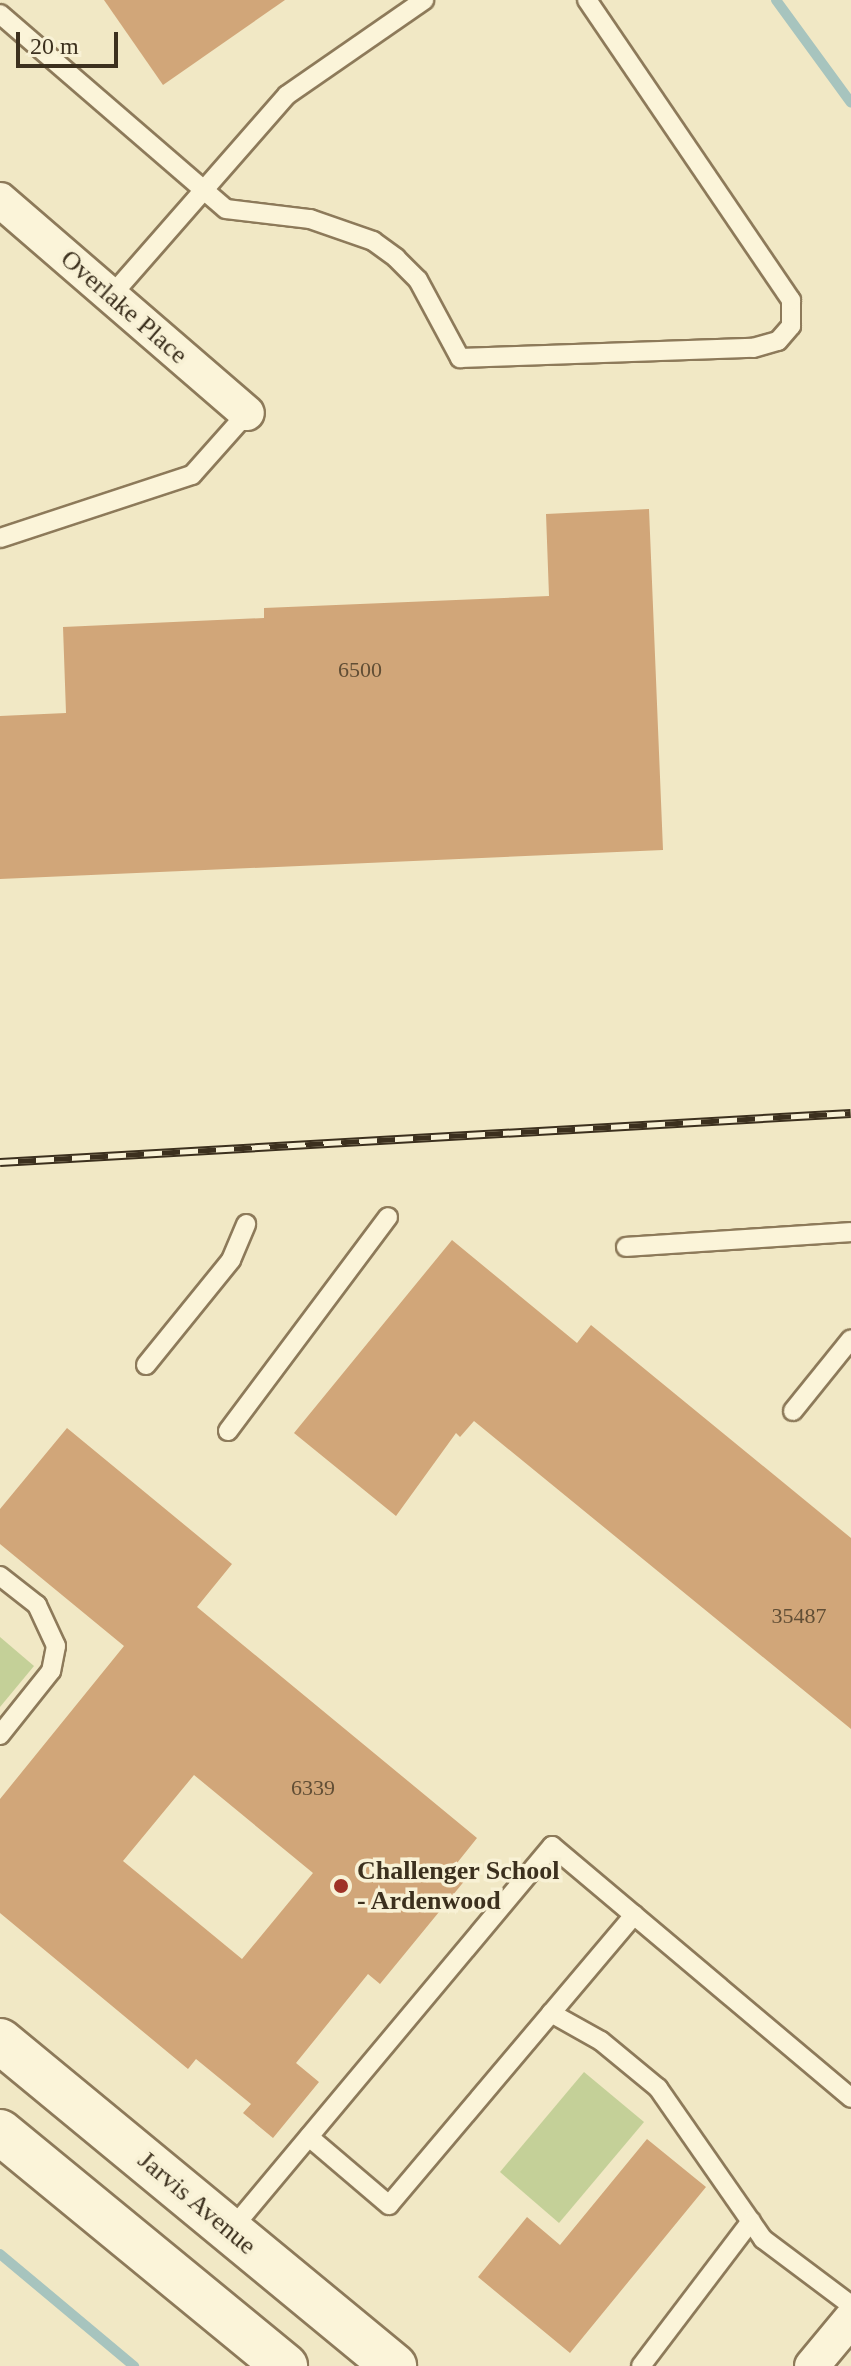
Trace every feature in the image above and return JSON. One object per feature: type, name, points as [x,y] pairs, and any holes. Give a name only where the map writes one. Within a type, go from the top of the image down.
[{"type":"main road","name":"Jarvis Avenue","points":[[0,2041],[394,2366]]},
{"type":"main road","points":[[0,2132],[285,2366]]},
{"type":"street","name":"Overlake Place","points":[[0,200],[247,413]]},
{"type":"street","points":[[812,2366],[851,2319]]},
{"type":"lane","points":[[111,296],[200,189],[287,95],[424,0]]},
{"type":"lane","points":[[0,14],[226,209],[310,219],[373,241],[418,280],[460,358],[753,348],[778,341],[791,326],[791,300],[587,0]]},
{"type":"lane","points":[[0,538],[192,475],[247,413]]},
{"type":"lane","points":[[228,1431],[388,1217]]},
{"type":"lane","points":[[146,1365],[231,1260],[246,1224]]},
{"type":"lane","points":[[626,1247],[851,1232]]},
{"type":"lane","points":[[793,1411],[851,1339]]},
{"type":"lane","points":[[0,1576],[37,1605],[56,1646],[51,1671],[0,1735]]},
{"type":"lane","points":[[230,2231],[552,1846],[851,2098]]},
{"type":"lane","points":[[309,2137],[389,2205],[634,1915]]},
{"type":"lane","points":[[551,2013],[601,2041],[658,2088],[763,2239],[851,2305]]},
{"type":"lane","points":[[641,2366],[751,2221]]},
{"type":"green space","points":[[0,1637],[34,1666],[0,1707]]},
{"type":"green space","points":[[584,2072],[644,2122],[559,2223],[500,2172]]},
{"type":"building","points":[[104,0],[285,0],[163,85]]},
{"type":"building","points":[[649,509],[663,850],[0,879],[0,716],[66,713],[63,627],[264,618],[264,608],[549,596],[546,514]]},
{"type":"building","points":[[452,1240],[577,1343],[591,1325],[851,1538],[851,1729],[474,1421],[460,1437],[456,1433],[396,1516],[294,1433]]},
{"type":"building","points":[[67,1428],[232,1564],[197,1607],[477,1838],[453,1868],[466,1879],[380,1984],[368,1974],[296,2063],[319,2082],[273,2138],[243,2113],[251,2104],[196,2059],[188,2069],[0,1913],[0,1799],[124,1646],[0,1544],[0,1509]],"holes":[[[194,1775],[313,1873],[242,1959],[123,1861]]]},
{"type":"building","points":[[647,2139],[706,2187],[570,2353],[478,2277],[527,2217],[560,2245]]},
{"type":"waterway","points":[[776,0],[851,103]]},
{"type":"waterway","points":[[0,2254],[134,2366]]},
{"type":"railway","points":[[0,1162],[851,1113]]},
{"type":"place","name":"Challenger School - Ardenwood","points":[[341,1886]]}]
